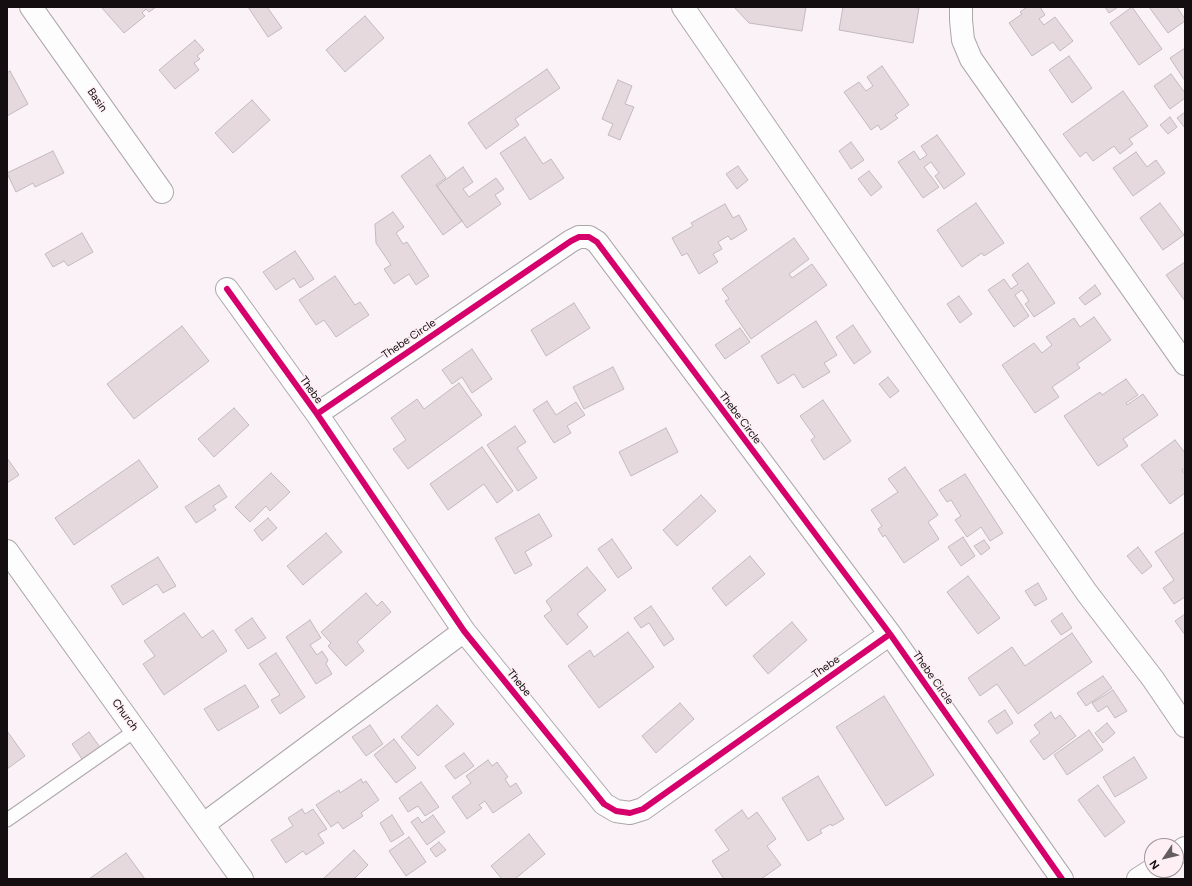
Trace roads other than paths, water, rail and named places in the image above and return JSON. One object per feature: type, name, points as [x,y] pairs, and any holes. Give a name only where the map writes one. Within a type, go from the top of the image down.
[{"type":"street","name":"Basin","points":[[32,7],[162,192]]},
{"type":"street","points":[[683,7],[1087,593],[1153,679],[1185,726]]},
{"type":"street","points":[[961,7],[964,40],[971,59],[1185,364]]},
{"type":"street","name":"Thebe Circle","points":[[316,414],[571,241],[579,237],[589,237],[597,242],[890,634],[1062,879]]},
{"type":"street","name":"Thebe","points":[[227,289],[316,414],[464,631],[604,804],[616,810],[630,812],[643,810],[890,634]]},
{"type":"street","name":"Church","points":[[9,559],[136,730],[242,879]]},
{"type":"street","points":[[204,824],[464,631]]},
{"type":"lane","points":[[7,820],[136,730]]}]
